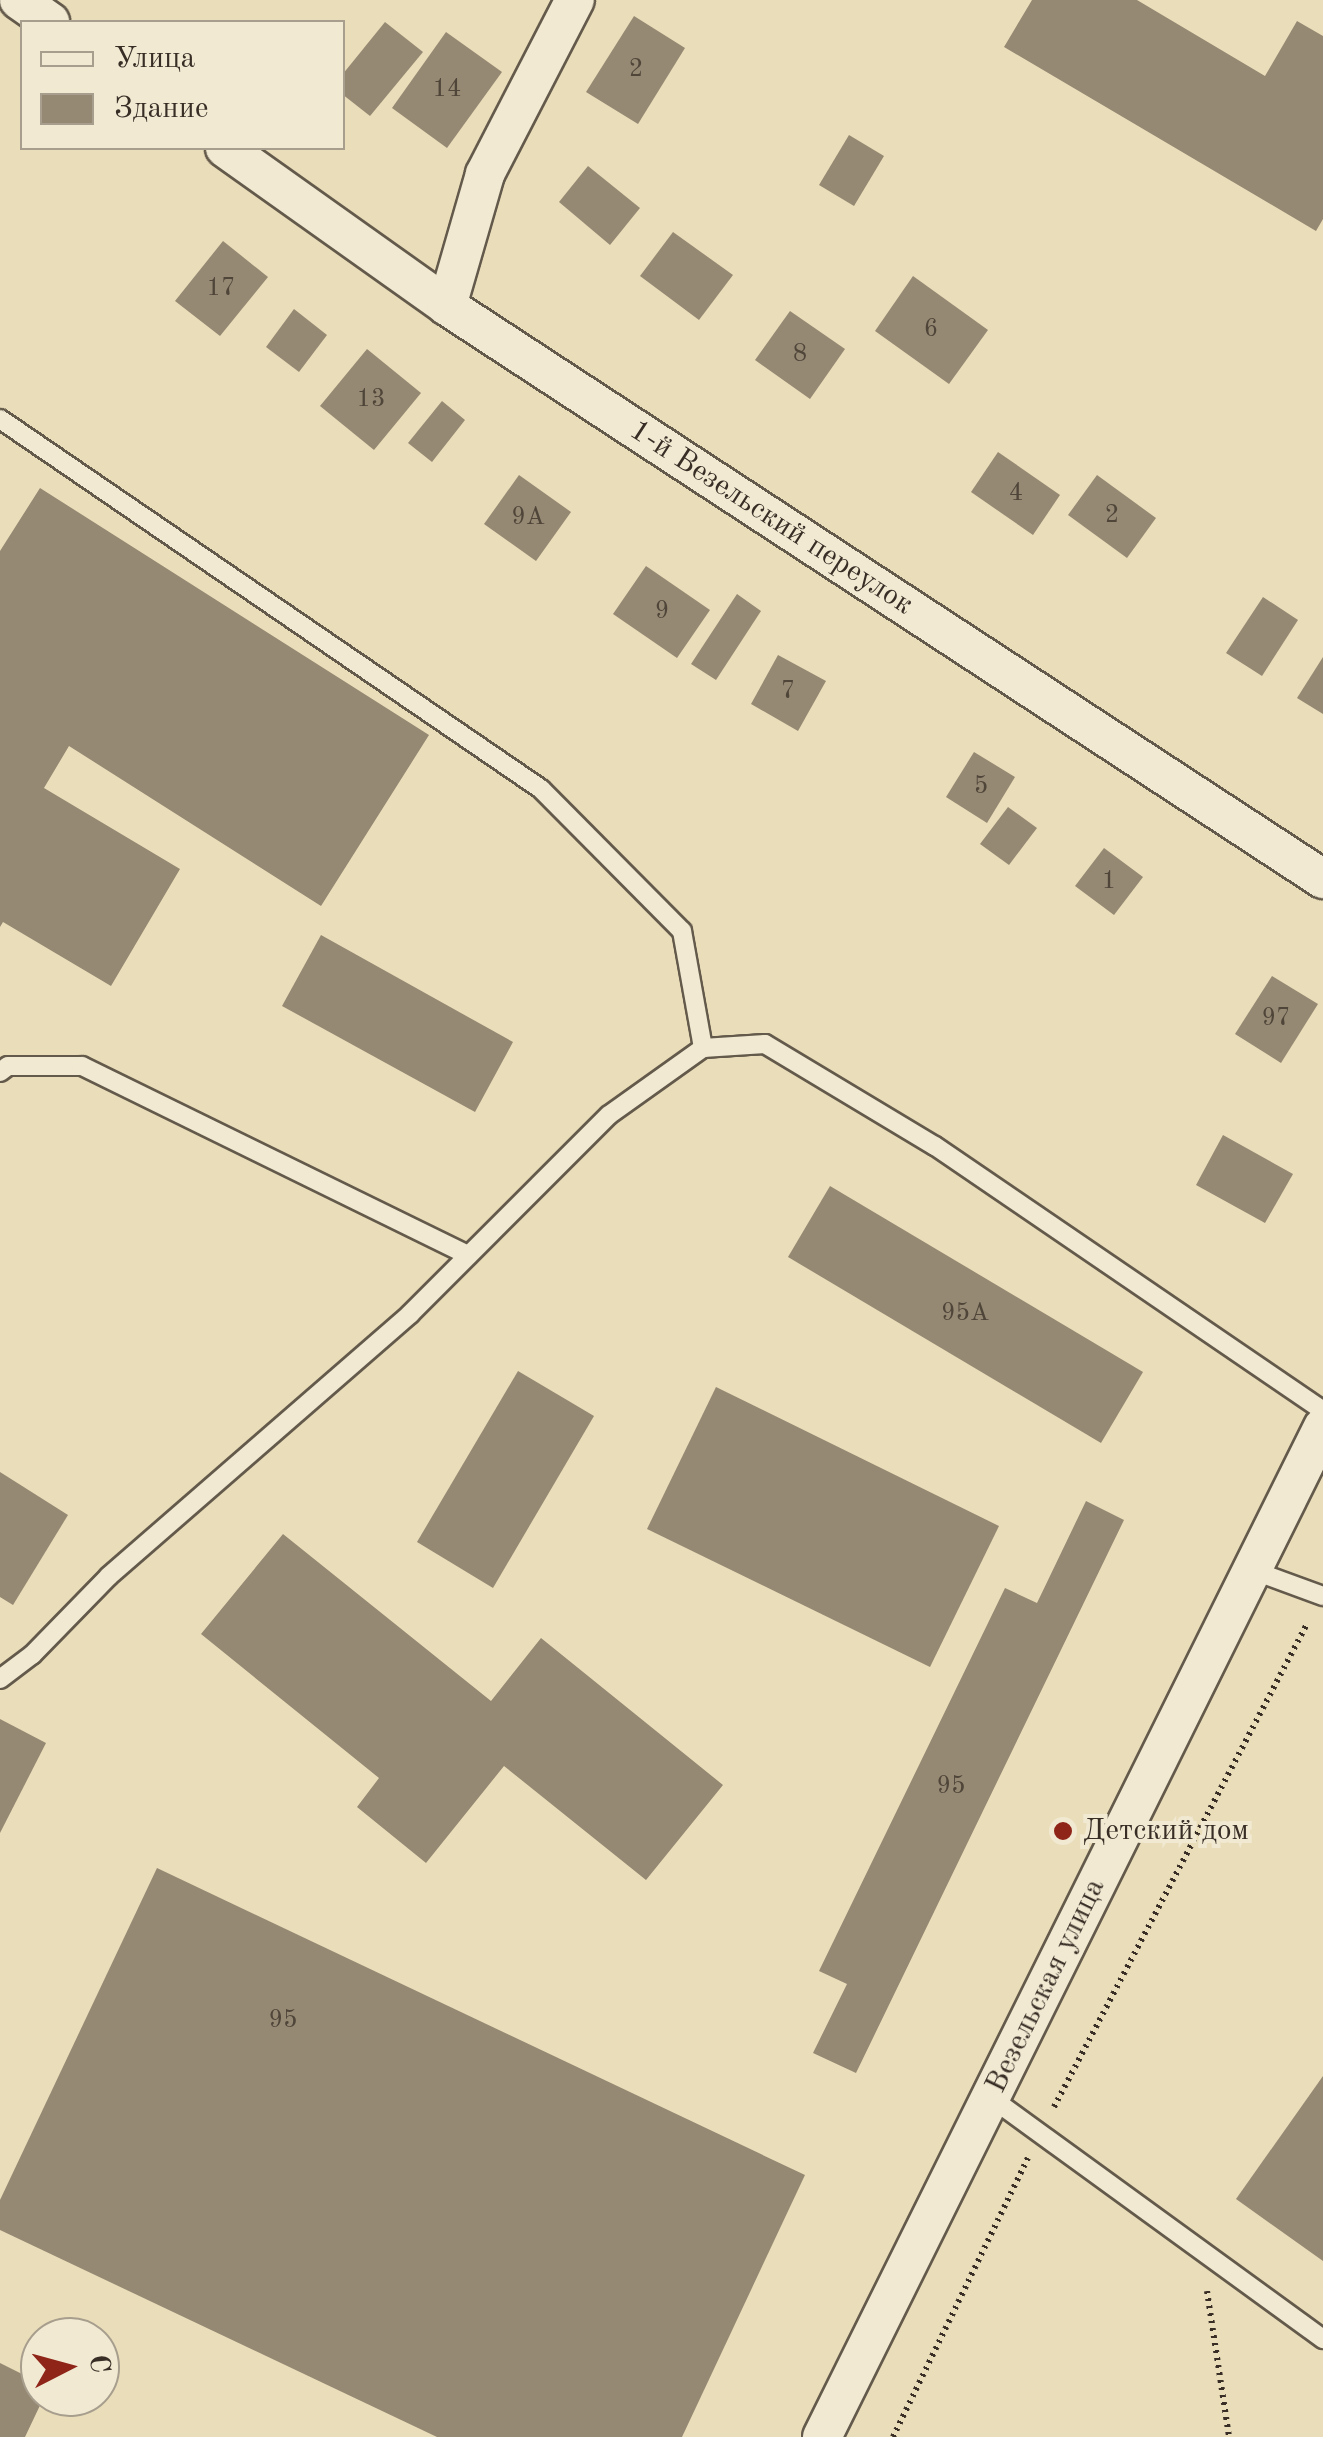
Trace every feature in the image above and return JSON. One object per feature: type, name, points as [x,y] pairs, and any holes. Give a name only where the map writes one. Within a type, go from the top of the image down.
[{"type":"street","points":[[19,0],[47,20]]},
{"type":"street","points":[[447,306],[486,174],[575,0]]},
{"type":"street","name":"1-й Везельский переулок","points":[[229,150],[447,306],[1323,878]]},
{"type":"street","name":"Везельская улица","points":[[822,2437],[1323,1427]]},
{"type":"lane","points":[[0,419],[540,789],[682,931],[703,1048]]},
{"type":"lane","points":[[0,1679],[32,1654],[109,1576],[410,1314],[609,1115],[703,1048],[765,1044],[935,1146],[1323,1411]]},
{"type":"lane","points":[[0,1072],[8,1066],[82,1066],[468,1256]]},
{"type":"lane","points":[[1252,1570],[1323,1596]]},
{"type":"lane","points":[[990,2097],[1323,2339]]},
{"type":"path","points":[[892,2437],[1040,2134],[1323,1596]]},
{"type":"path","points":[[1201,2250],[1229,2437]]},
{"type":"building","points":[[1032,0],[1137,0],[1265,76],[1297,21],[1323,36],[1323,219],[1316,231],[1004,47]]},
{"type":"building","points":[[634,16],[685,48],[638,124],[586,92]]},
{"type":"building","points":[[385,22],[423,52],[370,116],[345,96],[345,71]]},
{"type":"building","points":[[446,32],[502,72],[447,148],[392,108]]},
{"type":"building","points":[[849,135],[884,156],[854,206],[819,185]]},
{"type":"building","points":[[588,166],[640,208],[610,245],[559,202]]},
{"type":"building","points":[[673,232],[733,275],[699,320],[640,276]]},
{"type":"building","points":[[223,241],[268,277],[220,336],[175,301]]},
{"type":"building","points":[[913,276],[988,330],[949,384],[875,331]]},
{"type":"building","points":[[294,309],[327,335],[299,372],[266,347]]},
{"type":"building","points":[[790,311],[845,349],[810,399],[755,360]]},
{"type":"building","points":[[367,349],[421,393],[374,450],[320,406]]},
{"type":"building","points":[[442,401],[465,420],[432,462],[408,443]]},
{"type":"building","points":[[998,452],[1060,495],[1033,535],[971,492]]},
{"type":"building","points":[[519,475],[571,512],[536,561],[484,524]]},
{"type":"building","points":[[1097,475],[1156,518],[1127,558],[1068,515]]},
{"type":"building","points":[[40,488],[429,735],[321,906],[69,746],[44,788],[180,869],[111,986],[3,922],[0,927],[0,551]]},
{"type":"building","points":[[646,566],[710,610],[677,658],[613,614]]},
{"type":"building","points":[[737,594],[761,611],[716,680],[691,664]]},
{"type":"building","points":[[1263,597],[1298,620],[1262,676],[1226,653]]},
{"type":"building","points":[[778,655],[826,681],[798,731],[751,704]]},
{"type":"building","points":[[1323,657],[1323,714],[1297,698]]},
{"type":"building","points":[[974,752],[1015,777],[987,823],[946,797]]},
{"type":"building","points":[[1008,807],[1037,828],[1009,865],[980,844]]},
{"type":"building","points":[[1104,848],[1143,877],[1114,915],[1075,886]]},
{"type":"building","points":[[321,935],[513,1042],[475,1112],[282,1006]]},
{"type":"building","points":[[1272,976],[1318,1004],[1281,1063],[1235,1034]]},
{"type":"building","points":[[1223,1135],[1293,1174],[1265,1223],[1196,1185]]},
{"type":"building","points":[[830,1186],[1143,1372],[1101,1443],[788,1257]]},
{"type":"building","points":[[518,1371],[594,1416],[493,1588],[417,1542]]},
{"type":"building","points":[[716,1387],[999,1526],[930,1667],[647,1529]]},
{"type":"building","points":[[0,1472],[68,1515],[13,1605],[0,1597]]},
{"type":"building","points":[[1086,1501],[1124,1520],[856,2073],[813,2053],[847,1984],[819,1971],[1005,1588],[1037,1603]]},
{"type":"building","points":[[283,1534],[491,1701],[541,1638],[723,1785],[646,1880],[504,1766],[426,1863],[357,1807],[379,1778],[201,1634]]},
{"type":"building","points":[[0,1719],[46,1743],[0,1833]]},
{"type":"building","points":[[157,1868],[805,2175],[682,2437],[437,2437],[0,2230],[0,2200]]},
{"type":"building","points":[[1323,2076],[1323,2261],[1236,2199]]},
{"type":"building","points":[[0,2363],[20,2373],[20,2417],[34,2417],[25,2437],[0,2437]]},
{"type":"place","name":"Детский дом","points":[[1063,1831]]}]
